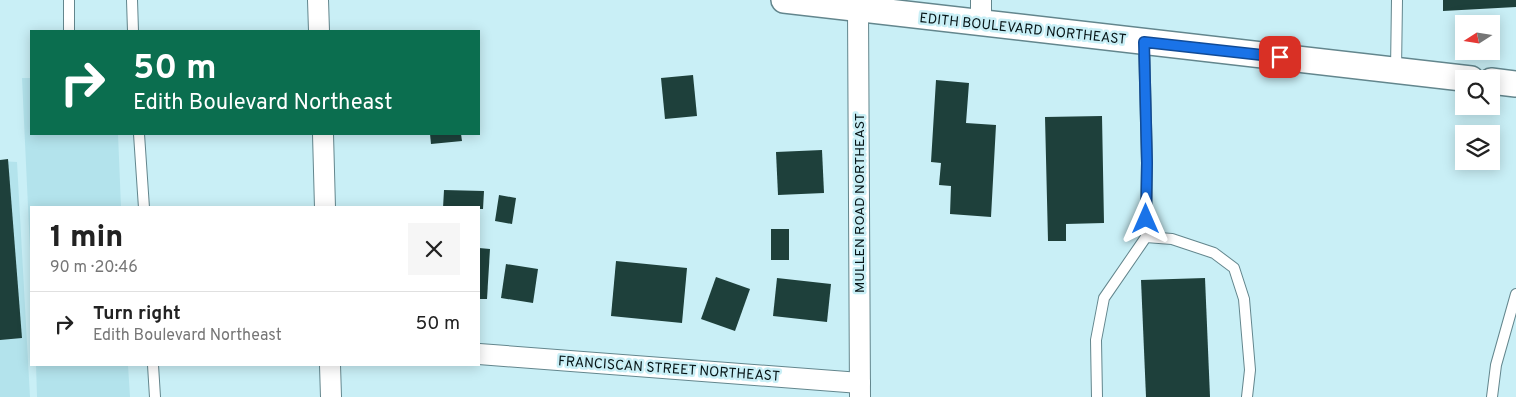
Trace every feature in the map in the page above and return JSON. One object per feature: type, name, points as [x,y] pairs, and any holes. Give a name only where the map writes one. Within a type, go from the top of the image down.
[{"type":"street","points":[[318,0],[319,30]]},
{"type":"street","name":"EDITH BOULEVARD NORTHEAST","points":[[784,0],[858,9],[981,12],[1144,42],[1455,77]]},
{"type":"street","name":"MULLEN ROAD NORTHEAST","points":[[858,9],[860,390]]},
{"type":"street","points":[[1500,82],[1516,84]]},
{"type":"street","points":[[323,135],[325,206]]},
{"type":"street","name":"FRANCISCAN STREET NORTHEAST","points":[[480,354],[860,390]]},
{"type":"street","points":[[330,366],[331,397]]},
{"type":"lane","points":[[69,0],[69,30]]},
{"type":"lane","points":[[132,0],[133,30]]},
{"type":"lane","points":[[1396,0],[1396,70]]},
{"type":"lane","points":[[1097,397],[1096,340],[1104,298],[1146,237],[1147,163],[1144,42]]},
{"type":"lane","points":[[139,135],[144,206]]},
{"type":"lane","points":[[1146,237],[1172,239],[1214,253],[1234,268],[1244,299],[1250,370],[1247,397]]},
{"type":"lane","points":[[1492,397],[1496,365],[1516,294]]},
{"type":"lane","points":[[153,366],[155,397]]},
{"type":"shaded area","points":[[22,78],[30,78],[30,135],[118,135],[121,206],[30,206],[30,250]]},
{"type":"shaded area","points":[[0,161],[17,162],[30,397],[0,397]]},
{"type":"shaded area","points":[[36,366],[128,366],[130,397],[37,397]]},
{"type":"building","points":[[1443,0],[1516,0],[1516,7],[1443,11]]},
{"type":"building","points":[[693,75],[697,116],[665,119],[661,78]]},
{"type":"building","points":[[936,80],[969,83],[966,123],[996,125],[991,217],[950,214],[951,186],[939,185],[941,163],[931,162]]},
{"type":"building","points":[[1102,116],[1104,223],[1066,224],[1066,241],[1048,241],[1045,117]]},
{"type":"building","points":[[430,135],[461,135],[462,141],[431,144]]},
{"type":"building","points":[[822,150],[824,193],[778,195],[776,152]]},
{"type":"building","points":[[8,159],[22,338],[0,340],[0,160]]},
{"type":"building","points":[[444,190],[484,191],[483,209],[480,209],[480,206],[443,206]]},
{"type":"building","points":[[499,195],[516,198],[512,224],[495,221]]},
{"type":"building","points":[[771,229],[789,229],[789,260],[771,260]]},
{"type":"building","points":[[480,248],[490,249],[487,299],[480,299]]},
{"type":"building","points":[[616,261],[687,268],[682,323],[611,316]]},
{"type":"building","points":[[506,264],[538,269],[533,303],[501,298]]},
{"type":"building","points":[[716,277],[750,289],[735,331],[701,319]]},
{"type":"building","points":[[777,278],[831,284],[827,322],[773,316]]},
{"type":"building","points":[[1205,278],[1210,397],[1146,397],[1141,280]]},
{"type":"route","points":[[1146,219],[1147,163],[1144,42],[1280,57]]}]
